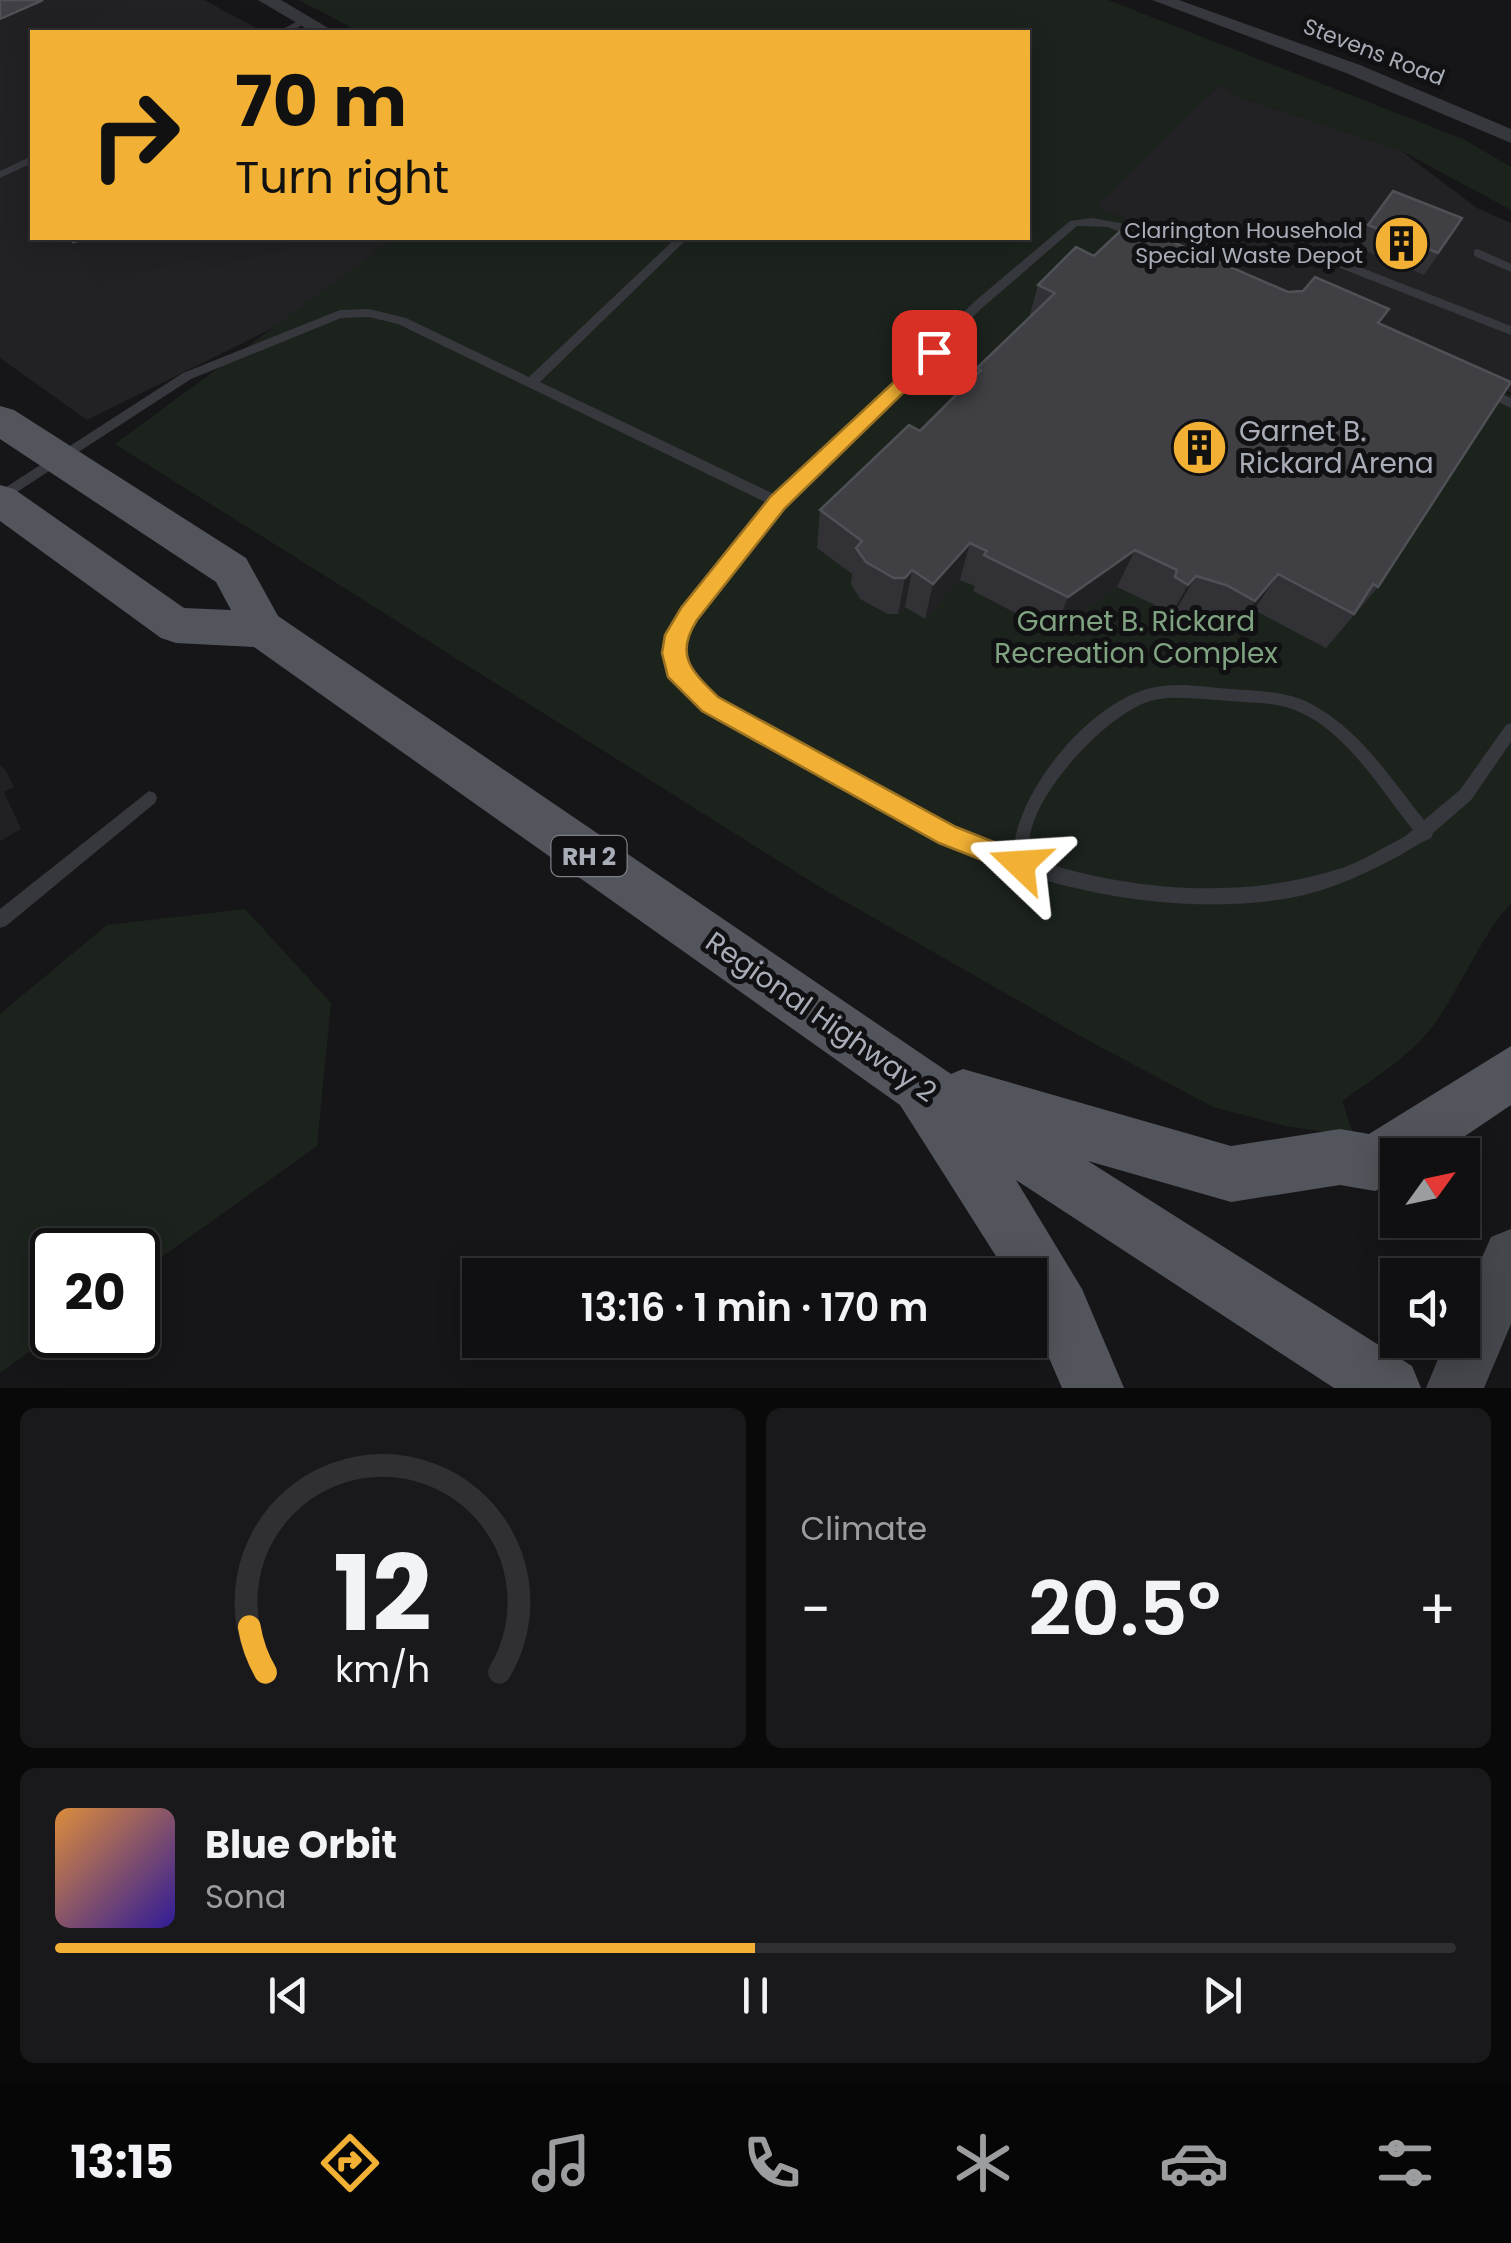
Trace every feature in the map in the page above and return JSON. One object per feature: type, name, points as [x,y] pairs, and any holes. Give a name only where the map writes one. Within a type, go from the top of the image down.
[{"type":"main road","name":"Regional Highway 2","points":[[0,420],[56,460],[231,570],[263,630],[915,1083],[1390,1388]]},
{"type":"main road","points":[[0,499],[176,625],[263,630]]},
{"type":"main road","points":[[915,1083],[1231,1174],[1340,1157],[1375,1164],[1511,1073]]},
{"type":"main road","points":[[915,1083],[1030,1256],[1082,1354],[1093,1388]]},
{"type":"main road","points":[[1455,1388],[1511,1257]]},
{"type":"street","points":[[267,0],[321,30]]},
{"type":"street","name":"Stevens Road","points":[[1161,0],[1353,69],[1511,137]]},
{"type":"lane","points":[[286,30],[304,21]]},
{"type":"lane","points":[[0,175],[30,160]]},
{"type":"lane","points":[[1148,239],[1091,219],[1056,234],[778,502],[676,635],[676,671],[710,704],[948,835],[1020,864],[1140,894],[1214,898],[1340,880],[1398,853],[1425,833],[1464,797],[1511,730]]},
{"type":"lane","points":[[531,383],[680,240]]},
{"type":"lane","points":[[1478,253],[1511,268]]},
{"type":"lane","points":[[1344,266],[1511,332]]},
{"type":"lane","points":[[0,499],[187,376],[309,322],[340,314],[369,313],[402,321],[778,502]]},
{"type":"lane","points":[[1478,388],[1511,403]]},
{"type":"lane","points":[[1020,864],[1024,828],[1038,798],[1088,733],[1144,696],[1174,691],[1286,698],[1314,713],[1344,737],[1425,833]]},
{"type":"lane","points":[[0,920],[148,798]]},
{"type":"shaded area","points":[[0,0],[204,0],[260,30],[30,30],[30,240],[392,240],[279,325],[87,420],[0,358]]},
{"type":"shaded area","points":[[1220,84],[1239,97],[1400,150],[1477,208],[1511,223],[1511,393],[1095,206]]},
{"type":"green space","name":"Garnet B. Rickard Recreation Complex","points":[[299,0],[1108,0],[1463,139],[1511,167],[1511,210],[1400,150],[1239,97],[1220,84],[1096,206],[1511,395],[1511,903],[1423,1038],[1342,1101],[1354,1136],[1285,1126],[1213,1107],[1080,1036],[825,890],[115,444],[392,240],[1030,240],[1030,30],[356,30]]},
{"type":"green space","points":[[245,909],[331,1003],[317,1146],[160,1258],[160,1228],[30,1228],[30,1351],[0,1373],[0,1014],[107,925]]},
{"type":"building","points":[[0,0],[43,0],[0,19]]},
{"type":"building","points":[[1393,191],[1462,218],[1438,253],[1368,225]]},
{"type":"building","name":"Garnet B. Rickard Arena","points":[[1129,223],[1288,292],[1303,291],[1315,277],[1389,309],[1378,323],[1511,382],[1378,587],[1373,584],[1354,614],[1278,574],[1255,601],[1226,585],[1196,576],[1188,585],[1175,577],[1177,570],[1135,550],[1068,597],[984,555],[987,551],[970,543],[933,584],[912,570],[905,578],[894,578],[866,562],[856,548],[862,541],[820,510],[909,425],[920,431],[981,370],[977,368],[1055,293],[1038,285],[1076,247],[1094,256]]},
{"type":"place","name":"Clarington Household Special Waste Depot","points":[[1402,243]]},
{"type":"place","name":"Garnet B. Rickard Arena","points":[[1200,447]]},
{"type":"route","points":[[934,352],[778,502],[676,635],[676,671],[710,704],[948,835],[1020,864]]}]
